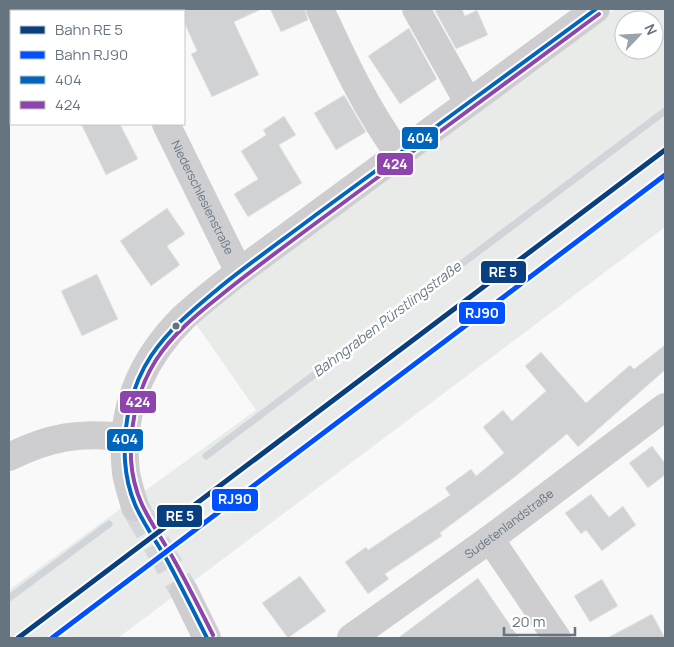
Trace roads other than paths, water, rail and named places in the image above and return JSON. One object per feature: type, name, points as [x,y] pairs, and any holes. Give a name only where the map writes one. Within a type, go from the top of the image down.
[{"type":"street","points":[[320,9],[352,78],[386,136],[399,154]]},
{"type":"street","points":[[416,9],[468,102]]},
{"type":"street","points":[[135,507],[126,475],[124,437],[131,400],[142,371],[162,342],[184,318],[239,272],[595,9]]},
{"type":"street","name":"Niederschlesienstraße","points":[[166,125],[239,272]]},
{"type":"street","name":"Sudetenlandstraße","points":[[352,638],[490,539],[665,406]]},
{"type":"street","points":[[9,457],[33,445],[70,436],[102,434],[124,437]]},
{"type":"street","points":[[490,539],[557,638]]},
{"type":"street","points":[[184,591],[207,638]]},
{"type":"waterway","name":"Bahngraben Pürstlingstraße","points":[[206,456],[665,111]]},
{"type":"waterway","name":"Bahngraben Pürstlingstraße","points":[[9,598],[109,524]]},
{"type":"tunnel","points":[[135,507],[184,591]]},
{"type":"rail line","name":"RJ90","points":[[52,638],[665,175]]}]
